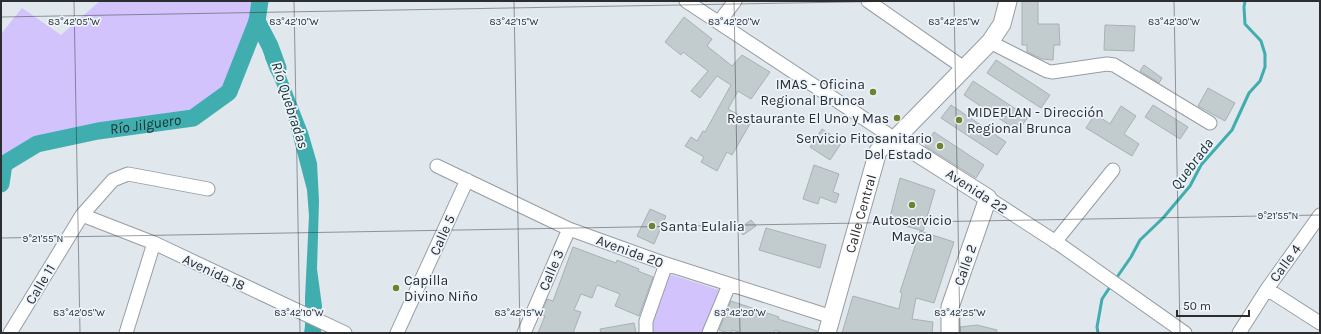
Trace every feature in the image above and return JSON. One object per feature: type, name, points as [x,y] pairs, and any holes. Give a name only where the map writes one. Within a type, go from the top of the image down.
[{"type":"main road","name":"Calle Central","points":[[828,333],[876,154],[884,145],[895,139],[990,42],[1002,24],[1007,2]]},
{"type":"main road","name":"Avenida 22","points":[[895,139],[988,198]]},
{"type":"main road","name":"Calle 2","points":[[950,333],[950,308],[988,198]]},
{"type":"street","name":"Avenida 22","points":[[686,1],[720,22],[895,139]]},
{"type":"street","points":[[720,22],[735,1]]},
{"type":"street","points":[[868,1],[964,68]]},
{"type":"street","points":[[990,42],[1047,71],[1052,72],[1107,64],[1114,65],[1210,124]]},
{"type":"street","name":"Avenida 20","points":[[437,166],[569,229],[729,285],[832,316]]},
{"type":"street","points":[[1055,242],[1113,170]]},
{"type":"street","name":"Calle 11","points":[[10,333],[82,215],[113,180],[128,174],[208,190]]},
{"type":"street","name":"Calle 5","points":[[397,333],[466,180]]},
{"type":"street","name":"Avenida 22","points":[[988,198],[1055,242],[1185,333]]},
{"type":"street","name":"Avenida 18","points":[[82,215],[154,243],[343,332]]},
{"type":"street","name":"Calle 4","points":[[1239,333],[1267,288],[1320,215]]},
{"type":"street","name":"Calle 3","points":[[524,333],[569,229]]},
{"type":"street","points":[[126,333],[154,243]]},
{"type":"street","points":[[646,333],[646,321],[666,264]]},
{"type":"street","points":[[709,333],[729,285]]},
{"type":"street","points":[[1267,288],[1320,323]]},
{"type":"shaded area","points":[[100,1],[260,1],[257,21],[229,92],[201,111],[136,126],[41,143],[4,164],[1,184],[1,34],[22,8],[61,35]]},
{"type":"shaded area","points":[[669,274],[719,290],[702,333],[652,332],[653,316]]},
{"type":"water","points":[[270,46],[277,53],[308,132],[317,163],[319,201],[317,269],[322,306],[321,333],[304,333],[309,216],[307,190],[284,102],[265,58]]},
{"type":"building","points":[[1022,1],[1038,1],[1038,24],[1059,24],[1060,45],[1054,45],[1053,60],[1042,59],[1027,52],[1027,45],[1022,45]]},
{"type":"building","points":[[684,17],[712,39],[707,46],[732,66],[742,55],[770,72],[751,99],[738,91],[728,109],[751,122],[732,155],[727,152],[717,171],[701,162],[704,157],[685,146],[691,137],[697,141],[703,131],[705,132],[731,85],[717,76],[700,98],[691,91],[708,71],[683,52],[681,55],[665,42]]},
{"type":"building","points":[[1105,25],[1135,26],[1134,51],[1104,50]]},
{"type":"building","points":[[996,60],[1050,95],[1041,108],[987,73]]},
{"type":"building","points":[[1144,65],[1162,78],[1159,83],[1140,71]]},
{"type":"building","points":[[973,81],[1028,117],[1018,131],[964,95]]},
{"type":"building","points":[[1208,88],[1235,103],[1225,121],[1198,106]]},
{"type":"building","points":[[951,105],[1006,142],[997,155],[941,118]]},
{"type":"building","points":[[1153,105],[1188,127],[1180,139],[1145,117]]},
{"type":"building","points":[[1121,106],[1136,116],[1124,134],[1139,144],[1132,156],[1086,128],[1095,114],[1110,124]]},
{"type":"building","points":[[822,129],[842,142],[830,160],[810,147]]},
{"type":"building","points":[[934,132],[984,165],[976,178],[925,146]]},
{"type":"building","points":[[814,165],[839,174],[833,192],[839,194],[836,203],[820,197],[818,204],[803,199]]},
{"type":"building","name":"Autoservicio Mayca","points":[[900,178],[935,190],[923,231],[889,221]]},
{"type":"building","name":"Santa Eulalia","points":[[650,209],[666,216],[654,244],[637,236]]},
{"type":"building","points":[[751,220],[756,226],[743,235],[739,229]]},
{"type":"building","points":[[766,228],[826,245],[820,268],[759,250]]},
{"type":"building","points":[[920,231],[954,242],[934,303],[916,298],[912,319],[933,322],[932,333],[842,333],[853,296],[899,309],[902,293],[900,292]]},
{"type":"building","points":[[573,247],[616,263],[617,260],[639,269],[638,271],[653,277],[639,316],[615,306],[620,294],[597,285],[592,298],[581,294],[574,310],[581,312],[573,333],[538,333],[545,316],[541,315],[547,299],[553,301]]},
{"type":"building","points":[[731,301],[779,317],[778,319],[817,331],[817,333],[783,333],[775,330],[774,333],[742,333],[732,330],[731,333],[728,333],[719,330]]},
{"type":"building","points":[[634,323],[636,333],[601,333],[600,329]]},
{"type":"building","points":[[977,325],[997,330],[996,333],[960,333],[960,327]]},
{"type":"waterway","name":"Río Quebradas","points":[[260,1],[257,21],[270,46],[278,68]]},
{"type":"waterway","name":"Quebrada","points":[[1115,280],[1131,257],[1140,240],[1163,218],[1190,186],[1201,165],[1232,130],[1249,93],[1260,81],[1265,67],[1265,54],[1261,41],[1245,24],[1245,1]]},
{"type":"waterway","name":"Río Jilguero","points":[[1,184],[4,164],[37,144],[98,131],[193,118],[229,92],[257,21]]},
{"type":"waterway","name":"Quebrada","points":[[1098,333],[1097,327],[1102,299],[1112,284]]},
{"type":"place","name":"IMAS - Oficina Regional Brunca","points":[[873,92]]},
{"type":"place","name":"Restaurante El Uno y Mas","points":[[897,118]]},
{"type":"place","name":"MIDEPLAN - Dirección Regional Brunca","points":[[959,120]]},
{"type":"place","name":"Servicio Fitosanitario Del Estado","points":[[940,146]]},
{"type":"place","name":"Autoservicio Mayca","points":[[912,205]]},
{"type":"place","name":"Santa Eulalia","points":[[652,226]]},
{"type":"place","name":"Capilla Divino Niño","points":[[396,288]]}]
